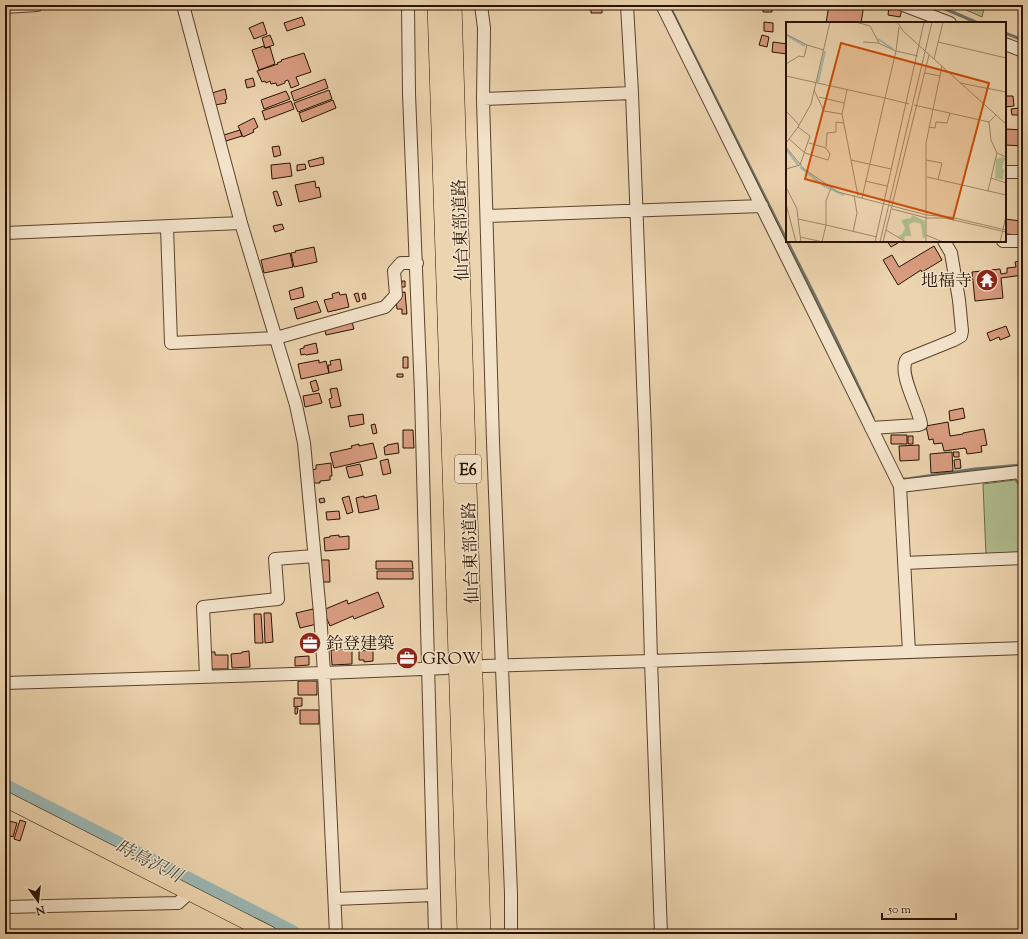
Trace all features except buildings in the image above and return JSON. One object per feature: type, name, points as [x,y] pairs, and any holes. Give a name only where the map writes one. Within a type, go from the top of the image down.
[{"type":"highway","name":"仙台東部道路","points":[[436,5],[466,934]]},
{"type":"highway","name":"仙台東部道路","points":[[453,5],[482,934]]},
{"type":"main road","points":[[5,799],[270,934]]},
{"type":"street","points":[[5,7],[37,5]]},
{"type":"street","points":[[183,5],[241,224],[296,405],[304,443],[320,613],[324,673],[336,934]]},
{"type":"street","points":[[408,5],[409,94],[421,394],[435,934]]},
{"type":"street","points":[[482,5],[484,28],[483,99],[493,442],[511,894],[511,934]]},
{"type":"street","points":[[627,5],[632,94],[645,434],[651,661],[661,934]]},
{"type":"street","points":[[662,5],[900,486],[909,652]]},
{"type":"street","points":[[903,5],[947,22]]},
{"type":"street","points":[[1006,44],[1023,51]]},
{"type":"street","points":[[483,99],[632,94]]},
{"type":"street","points":[[1006,172],[1023,172]]},
{"type":"street","points":[[487,216],[762,206]]},
{"type":"street","points":[[5,233],[241,224]]},
{"type":"street","points":[[167,226],[171,343],[276,338],[385,307],[396,295],[394,271],[400,262],[416,263]]},
{"type":"street","points":[[1006,241],[1023,241]]},
{"type":"street","points":[[871,428],[918,426],[921,424],[904,373],[904,363],[907,359],[954,340],[960,336],[962,331],[959,300],[951,253],[945,242]]},
{"type":"street","points":[[900,486],[1019,472],[1023,478]]},
{"type":"street","points":[[206,676],[203,607],[278,599],[275,559],[314,556]]},
{"type":"street","points":[[904,563],[1023,558]]},
{"type":"street","points":[[484,666],[1023,648]]},
{"type":"street","points":[[5,683],[446,668]]},
{"type":"street","points":[[5,907],[178,903],[189,893]]},
{"type":"street","points":[[335,899],[434,895]]},
{"type":"path","points":[[661,934],[877,932]]},
{"type":"green space","points":[[955,5],[985,5],[982,17]]},
{"type":"green space","points":[[1015,480],[1023,492],[1023,554],[986,555],[983,484]]},
{"type":"waterway","points":[[669,5],[786,239]]},
{"type":"waterway","points":[[936,5],[976,22]]},
{"type":"waterway","points":[[1006,33],[1023,40]]},
{"type":"waterway","points":[[788,242],[873,418]]},
{"type":"waterway","points":[[901,477],[902,479],[907,479],[975,469],[1021,465],[1023,468]]},
{"type":"waterway","name":"時鳥沢川","points":[[5,788],[292,934]]},
{"type":"place","name":"地福寺","points":[[987,280]]},
{"type":"place","name":"鈴登建築","points":[[310,643]]},
{"type":"place","name":"GROW","points":[[407,658]]}]
